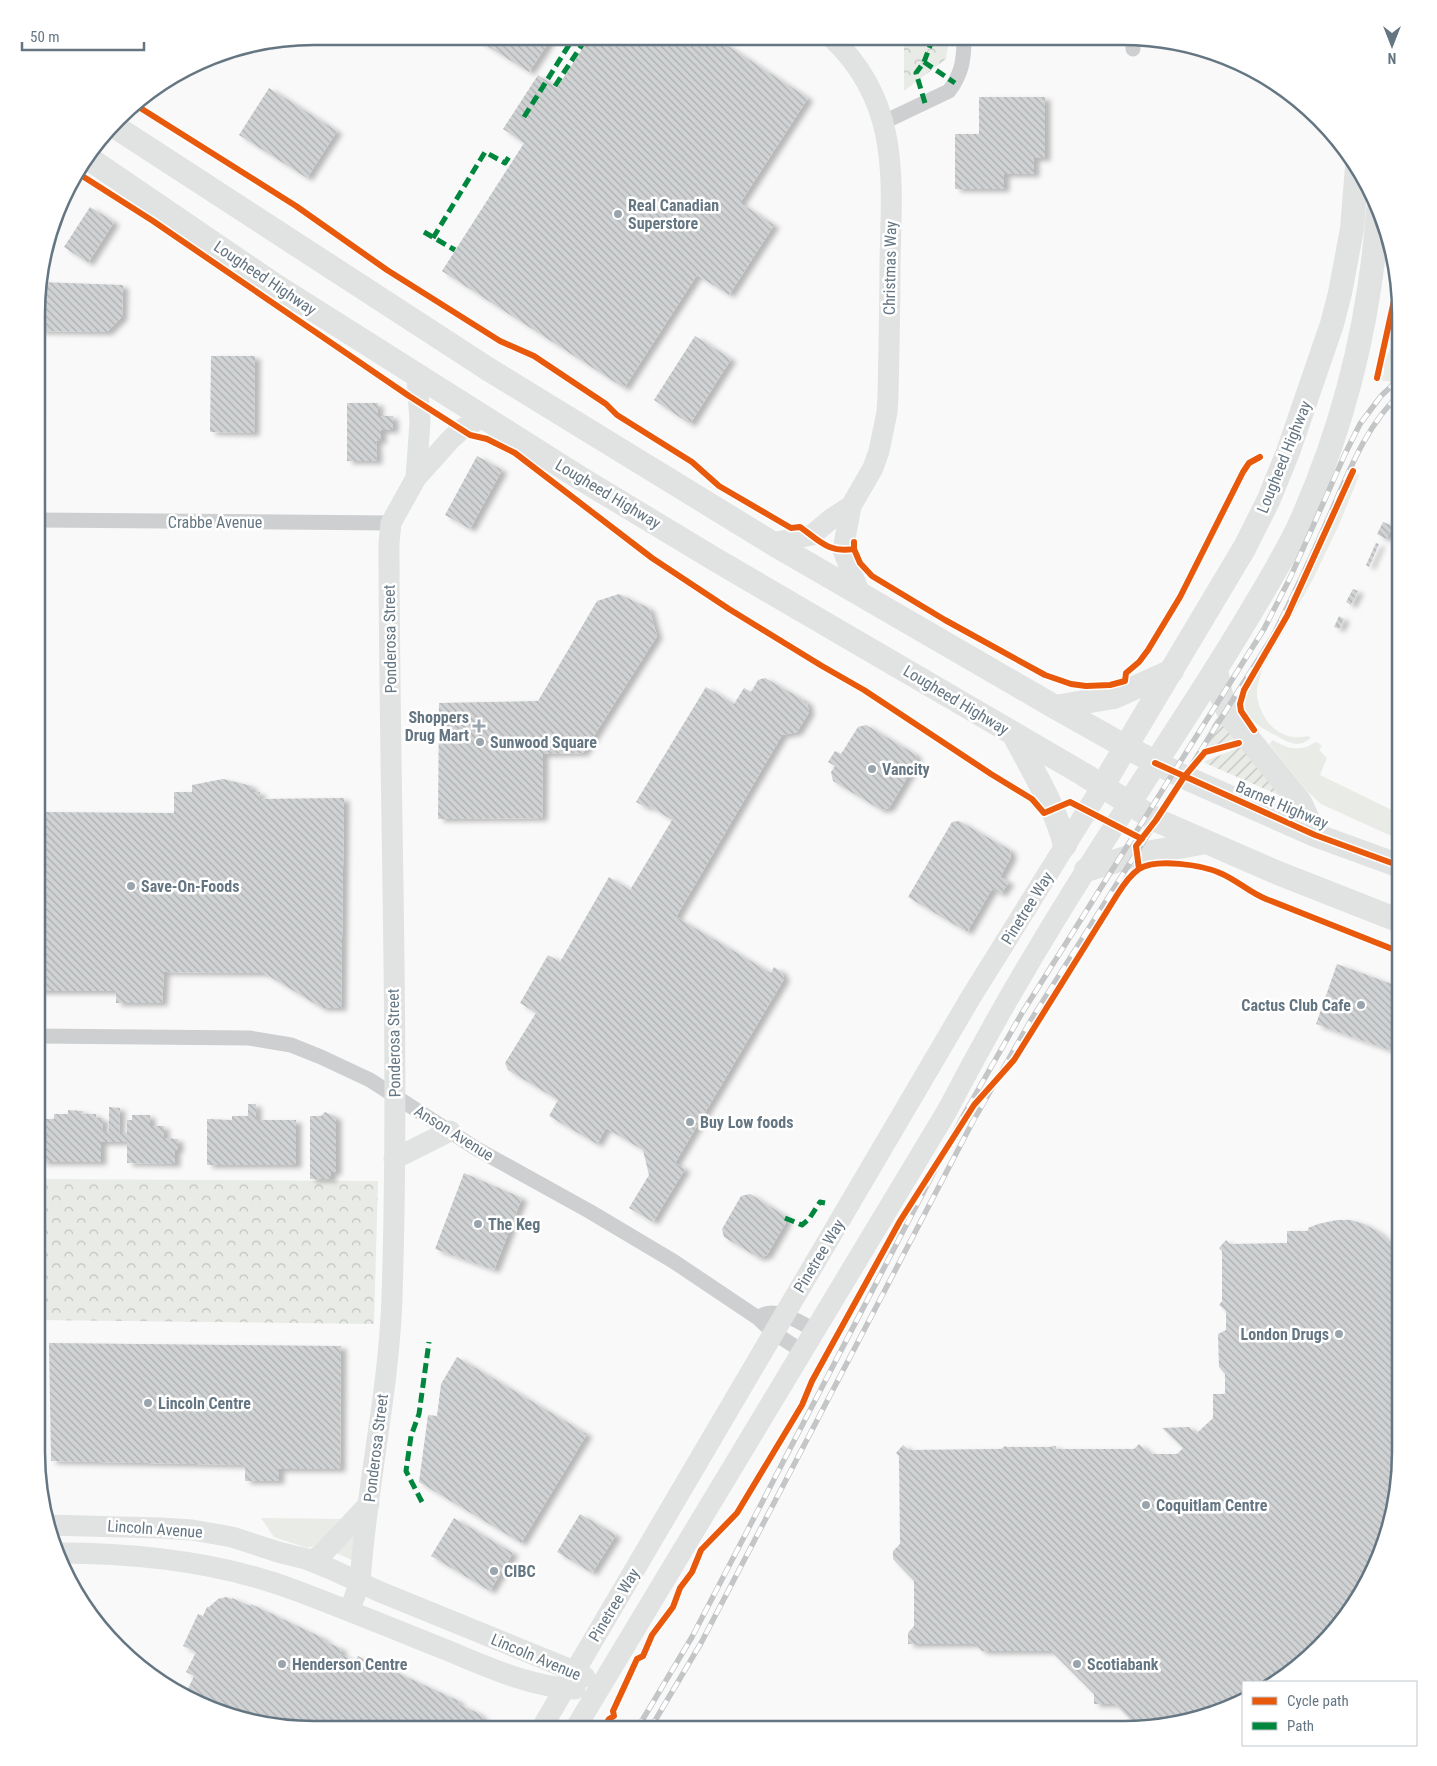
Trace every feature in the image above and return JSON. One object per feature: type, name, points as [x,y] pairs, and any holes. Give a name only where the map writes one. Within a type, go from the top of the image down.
[{"type":"main road","name":"Christmas Way","points":[[839,45],[856,63],[870,89],[884,122],[892,181],[888,396],[884,431],[869,475],[851,506],[843,550],[860,594]]},
{"type":"main road","points":[[119,129],[488,369],[772,543],[1155,763]]},
{"type":"main road","name":"Lougheed Highway","points":[[93,161],[276,286],[483,417],[708,555],[1014,735],[1103,785],[1245,547],[1269,499],[1288,452],[1332,324],[1352,229],[1357,181]]},
{"type":"main road","points":[[1130,802],[1216,670],[1259,599],[1297,530],[1330,448],[1350,387],[1370,294],[1377,225]]},
{"type":"main road","name":"Ponderosa Street","points":[[416,478],[420,422],[417,376]]},
{"type":"main road","name":"Ponderosa Street","points":[[349,1611],[360,1583],[390,1339],[395,1097],[388,548],[391,523],[416,478],[450,440],[483,417]]},
{"type":"main road","name":"Christmas Way","points":[[772,543],[812,535],[831,518],[851,506]]},
{"type":"main road","points":[[1055,707],[1114,697],[1172,670]]},
{"type":"main road","points":[[1216,670],[1221,695],[1231,718],[1300,802],[1315,835]]},
{"type":"main road","points":[[1014,735],[1036,779],[1054,809],[1065,845]]},
{"type":"main road","name":"Barnet Highway","points":[[1155,763],[1315,835],[1392,863]]},
{"type":"main road","points":[[1103,785],[1156,820],[1295,880],[1392,918]]},
{"type":"main road","name":"Pinetree Way","points":[[546,1721],[971,997],[1103,785]]},
{"type":"main road","name":"Pinetree Way","points":[[580,1721],[946,1111],[973,1061],[1086,870],[1130,802]]},
{"type":"main road","points":[[1086,870],[1136,855],[1206,842]]},
{"type":"main road","points":[[394,1159],[450,1131]]},
{"type":"main road","points":[[306,1559],[313,1560],[324,1552],[369,1504]]},
{"type":"main road","name":"Lincoln Avenue","points":[[55,1524],[190,1530],[232,1537],[306,1559],[569,1680]]},
{"type":"main road","name":"Lincoln Avenue","points":[[65,1553],[161,1558],[196,1563],[277,1584],[496,1670],[542,1685],[585,1678],[598,1689]]},
{"type":"street","points":[[884,122],[948,91],[955,83],[961,71],[963,45]]},
{"type":"street","name":"Crabbe Avenue","points":[[45,520],[391,523]]},
{"type":"street","name":"Anson Avenue","points":[[45,1036],[250,1038],[290,1045],[321,1057],[370,1080],[450,1131],[673,1261],[758,1318],[768,1313],[779,1324]]},
{"type":"street","points":[[779,1324],[815,1330]]},
{"type":"street","points":[[779,1324],[802,1351]]},
{"type":"green space","points":[[904,45],[948,45],[946,59],[904,91]]},
{"type":"green space","points":[[1392,345],[1392,382],[1381,379],[1384,374],[1384,360],[1386,360]]},
{"type":"green space","points":[[1359,473],[1338,527],[1313,579],[1262,669],[1258,683],[1257,696],[1259,705],[1263,714],[1274,728],[1289,736],[1308,736],[1311,738],[1301,743],[1292,743],[1259,726],[1249,716],[1246,710],[1245,695],[1280,630],[1350,481]]},
{"type":"green space","points":[[1217,717],[1234,739],[1210,748],[1201,745]]},
{"type":"green space","points":[[1273,740],[1285,746],[1297,748],[1306,747],[1317,742],[1322,746],[1319,750],[1327,758],[1320,775],[1392,810],[1392,836],[1321,804],[1306,790],[1269,744]]},
{"type":"green space","points":[[1241,747],[1281,796],[1205,763],[1205,761]]},
{"type":"green space","points":[[45,1179],[378,1181],[374,1324],[45,1320]]},
{"type":"green space","points":[[261,1518],[344,1519],[320,1544],[307,1548],[274,1537]]},
{"type":"green space","points":[[355,1535],[352,1560],[334,1552]]},
{"type":"building","points":[[486,45],[547,45],[529,72]]},
{"type":"building","name":"Real Canadian Superstore","points":[[585,45],[726,45],[808,98],[740,203],[774,225],[729,295],[697,275],[624,388],[442,271],[524,143],[503,129],[538,75],[557,88]]},
{"type":"building","points":[[269,88],[337,131],[307,178],[239,135]]},
{"type":"building","points":[[979,97],[1045,97],[1045,158],[1034,158],[1034,174],[1004,174],[1004,189],[955,189],[955,134],[979,134]]},
{"type":"building","points":[[90,207],[114,222],[88,263],[64,247]]},
{"type":"building","points":[[47,282],[123,285],[122,317],[107,332],[45,331]]},
{"type":"building","points":[[695,336],[731,359],[690,424],[654,400]]},
{"type":"building","points":[[211,356],[255,356],[254,433],[210,432]]},
{"type":"building","points":[[347,403],[378,403],[378,416],[393,416],[393,430],[381,430],[381,441],[376,441],[377,461],[347,461]]},
{"type":"building","points":[[477,456],[502,470],[470,529],[445,515]]},
{"type":"building","points":[[1383,522],[1392,526],[1386,539],[1377,534]]},
{"type":"building","points":[[1376,543],[1379,544],[1369,567],[1366,565]]},
{"type":"building","points":[[1353,589],[1358,591],[1351,605],[1346,602]]},
{"type":"building","points":[[619,594],[649,608],[657,636],[583,753],[543,754],[542,818],[438,819],[439,703],[538,701],[597,601]]},
{"type":"building","points":[[1339,616],[1344,619],[1339,629],[1334,627]]},
{"type":"building","points":[[765,678],[807,702],[809,712],[797,732],[782,735],[676,917],[771,973],[774,967],[782,972],[784,979],[675,1163],[685,1169],[653,1222],[629,1208],[649,1175],[643,1150],[606,1128],[597,1144],[549,1116],[558,1100],[508,1070],[505,1063],[536,1013],[520,1003],[548,955],[560,962],[609,877],[630,890],[672,820],[649,806],[647,808],[636,802],[706,687],[734,704],[744,688],[751,692],[758,680]]},
{"type":"building","name":"Vancity","points":[[866,725],[915,754],[917,761],[889,808],[881,810],[833,781],[831,772],[835,766],[828,762],[835,751],[841,754],[858,727]]},
{"type":"building","points":[[223,779],[252,786],[252,792],[260,792],[260,799],[344,798],[341,1008],[322,1008],[264,973],[164,972],[162,1003],[116,1003],[116,991],[45,991],[45,812],[174,813],[174,792],[192,792],[192,785]]},
{"type":"building","points":[[959,821],[1010,850],[1011,857],[1000,877],[1009,882],[1001,894],[992,889],[967,932],[908,897],[952,822]]},
{"type":"building","name":"Cactus Club Cafe","points":[[1337,964],[1392,984],[1392,1051],[1316,1024]]},
{"type":"building","points":[[248,1104],[256,1104],[256,1120],[296,1120],[296,1165],[207,1165],[207,1119],[232,1120],[232,1116],[248,1116]]},
{"type":"building","points":[[109,1107],[120,1108],[119,1133],[127,1133],[127,1120],[132,1120],[132,1115],[150,1115],[150,1126],[164,1126],[164,1138],[178,1139],[178,1150],[175,1150],[175,1164],[127,1163],[127,1142],[101,1142],[101,1162],[45,1162],[45,1119],[54,1119],[54,1114],[68,1114],[68,1110],[83,1111],[82,1114],[96,1114],[96,1118],[103,1118],[102,1132],[109,1132]]},
{"type":"building","points":[[325,1112],[336,1117],[336,1172],[331,1172],[331,1179],[310,1179],[310,1116],[321,1116]]},
{"type":"building","name":"The Keg","points":[[464,1173],[522,1198],[494,1270],[435,1249]]},
{"type":"building","points":[[750,1194],[784,1215],[786,1222],[767,1255],[759,1258],[724,1237],[722,1229],[741,1196]]},
{"type":"building","name":"Coquitlam Centre","points":[[1337,1220],[1351,1220],[1377,1231],[1392,1244],[1392,1452],[1387,1504],[1378,1538],[1371,1555],[1347,1601],[1313,1642],[1287,1665],[1264,1681],[1242,1681],[1242,1693],[1226,1700],[1209,1707],[1175,1716],[1132,1720],[1115,1704],[1094,1704],[1094,1694],[1051,1651],[982,1651],[975,1644],[908,1644],[908,1633],[914,1626],[914,1581],[893,1559],[893,1551],[900,1544],[899,1456],[896,1453],[903,1445],[909,1450],[1001,1449],[1005,1446],[1056,1446],[1056,1449],[1134,1449],[1139,1444],[1150,1454],[1177,1454],[1183,1448],[1162,1428],[1189,1427],[1196,1434],[1213,1418],[1213,1394],[1225,1394],[1225,1374],[1219,1367],[1218,1334],[1226,1330],[1226,1311],[1219,1305],[1222,1301],[1222,1251],[1219,1248],[1226,1240],[1230,1244],[1287,1243],[1287,1231],[1308,1231],[1308,1228]]},
{"type":"building","name":"Lincoln Centre","points":[[49,1343],[341,1346],[340,1469],[279,1469],[279,1481],[245,1481],[245,1465],[51,1461]]},
{"type":"building","points":[[457,1357],[587,1434],[521,1543],[419,1482],[428,1415],[437,1416],[441,1384]]},
{"type":"building","points":[[580,1514],[616,1535],[592,1573],[557,1552]]},
{"type":"building","points":[[454,1518],[513,1553],[490,1591],[431,1556]]},
{"type":"building","name":"Henderson Centre","points":[[226,1597],[250,1606],[251,1604],[325,1639],[324,1641],[342,1649],[340,1654],[355,1661],[358,1656],[459,1701],[458,1704],[476,1712],[484,1721],[314,1721],[279,1719],[228,1707],[195,1693],[188,1689],[194,1676],[186,1672],[196,1652],[183,1646],[198,1614],[203,1616],[207,1607],[218,1599]]},
{"type":"railway","points":[[642,1721],[692,1637],[962,1118],[1022,1013],[1264,629],[1290,578],[1360,424],[1381,396],[1392,386]]},
{"type":"railway","points":[[655,1721],[701,1643],[972,1123],[1031,1020],[1273,636],[1349,470],[1377,421],[1392,402]]},
{"type":"marked path","points":[[524,117],[569,45]]},
{"type":"marked path","points":[[555,86],[582,45]]},
{"type":"marked path","points":[[925,103],[916,73],[924,62],[930,45]]},
{"type":"marked path","points":[[924,62],[955,83]]},
{"type":"marked path","points":[[433,238],[485,152],[505,163],[510,155]]},
{"type":"marked path","points":[[424,232],[455,250]]},
{"type":"marked path","points":[[785,1218],[802,1225],[809,1219],[820,1202],[825,1203]]},
{"type":"marked path","points":[[422,1502],[406,1471],[411,1436],[419,1414],[429,1342]]},
{"type":"cycle path","points":[[141,108],[296,206],[387,270],[500,341],[534,356],[606,404],[617,415],[692,462],[719,486],[791,528],[800,527],[825,545],[837,549],[854,549]]},
{"type":"cycle path","points":[[83,177],[153,221],[409,396],[470,435],[487,439],[515,453],[652,558],[729,609],[864,690],[1032,799],[1044,813],[1070,802],[1142,839]]},
{"type":"cycle path","points":[[1377,378],[1392,311]]},
{"type":"cycle path","points":[[854,542],[854,549],[860,563],[872,576],[945,620],[1045,675],[1071,684],[1086,686],[1110,685],[1125,681],[1126,673],[1139,662],[1148,650],[1180,597],[1243,472],[1249,463],[1260,457]]},
{"type":"cycle path","points":[[1254,730],[1241,711],[1240,704],[1244,690],[1287,616],[1353,471]]},
{"type":"cycle path","points":[[1139,869],[1136,846],[1156,820],[1184,777],[1205,752],[1239,743]]},
{"type":"cycle path","points":[[1155,763],[1315,835],[1392,863]]},
{"type":"cycle path","points":[[608,1721],[614,1716],[613,1711],[637,1659],[643,1656],[652,1635],[673,1607],[680,1588],[692,1572],[701,1550],[737,1513],[802,1405],[812,1381],[900,1221],[974,1105],[1014,1060],[1132,874],[1139,869],[1156,864],[1167,863],[1202,867],[1226,876],[1260,896],[1392,949]]},
{"type":"place","name":"Real Canadian Superstore","points":[[618,214]]},
{"type":"place","name":"Shoppers Drug Mart","points":[[479,726]]},
{"type":"place","name":"Sunwood Square","points":[[480,742]]},
{"type":"place","name":"Vancity","points":[[872,769]]},
{"type":"place","name":"Save-On-Foods","points":[[131,886]]},
{"type":"place","name":"Cactus Club Cafe","points":[[1361,1005]]},
{"type":"place","name":"Buy Low foods","points":[[690,1122]]},
{"type":"place","name":"The Keg","points":[[478,1224]]},
{"type":"place","name":"London Drugs","points":[[1339,1334]]},
{"type":"place","name":"Lincoln Centre","points":[[148,1403]]},
{"type":"place","name":"Coquitlam Centre","points":[[1146,1505]]},
{"type":"place","name":"CIBC","points":[[494,1571]]},
{"type":"place","name":"Henderson Centre","points":[[282,1664]]},
{"type":"place","name":"Scotiabank","points":[[1077,1664]]}]
